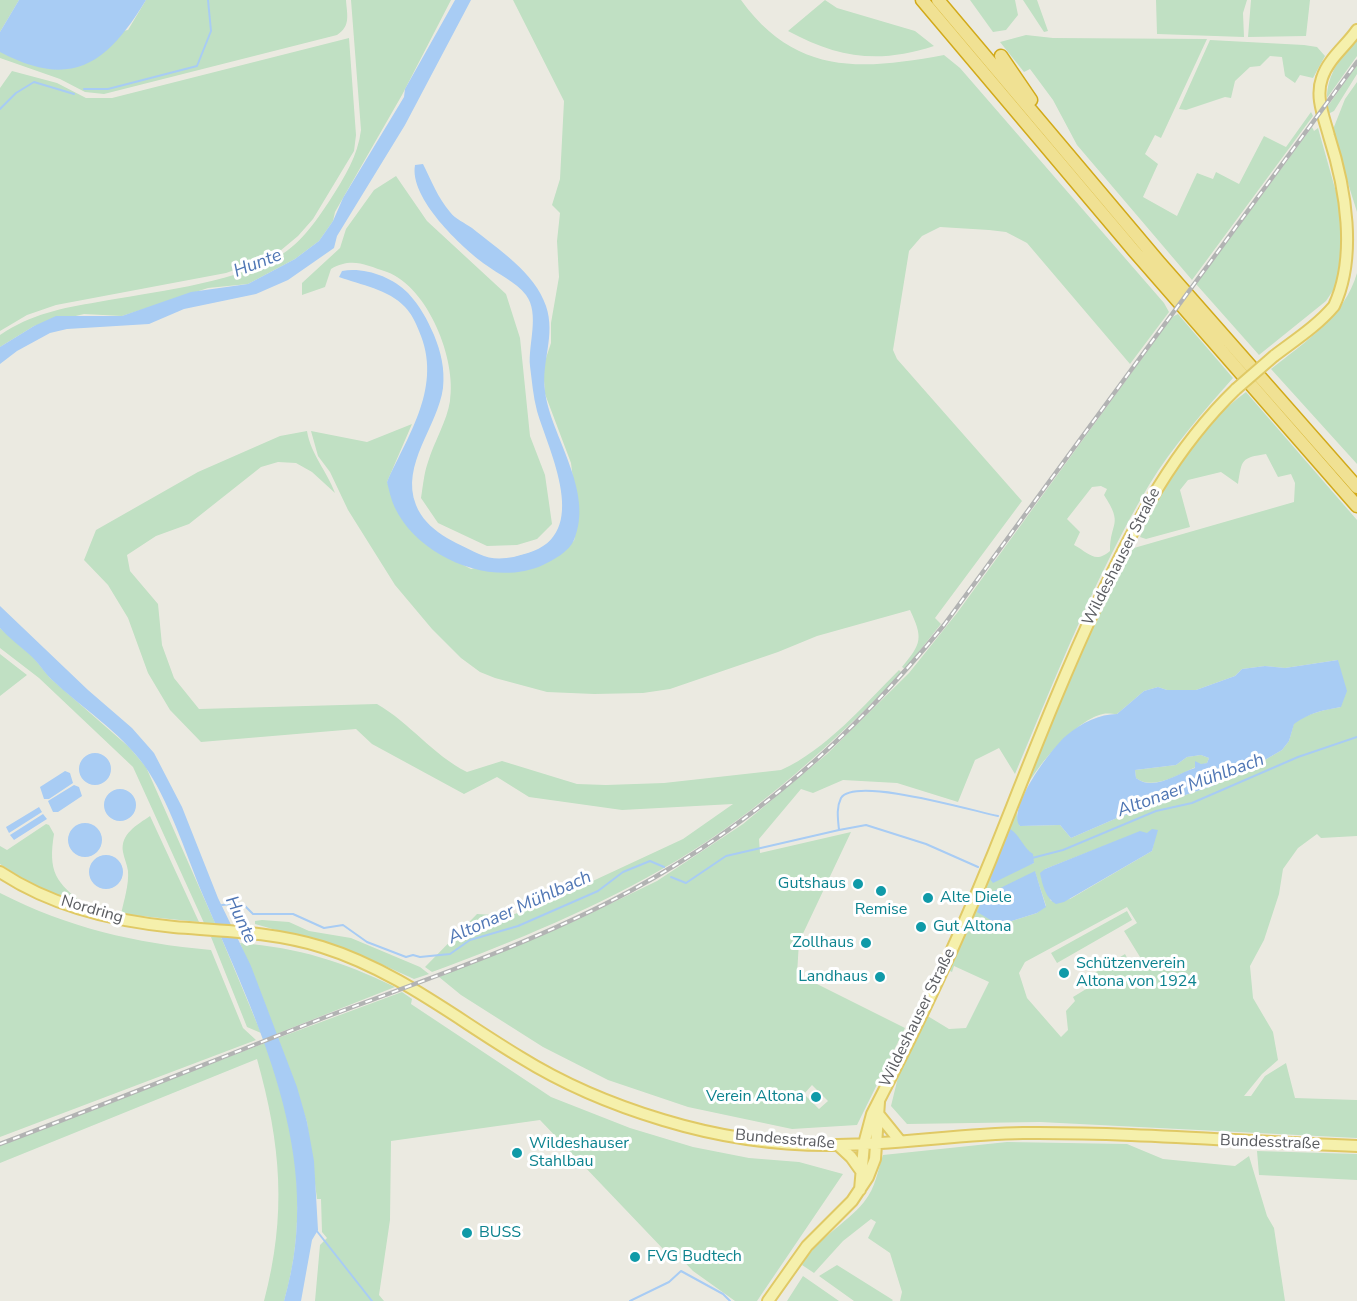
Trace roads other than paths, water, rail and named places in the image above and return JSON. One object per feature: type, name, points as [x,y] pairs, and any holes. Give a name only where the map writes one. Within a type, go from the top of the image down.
[{"type":"highway","points":[[922,0],[1134,251],[1357,506]]},
{"type":"highway","points":[[938,0],[1049,132],[1357,487]]},
{"type":"highway","points":[[1000,56],[1043,116],[1049,132]]},
{"type":"main road","name":"Wildeshauser Straße","points":[[860,1190],[864,1144],[872,1114],[975,898],[1056,695],[1127,539],[1172,463],[1210,415],[1236,389],[1330,310],[1340,297],[1351,274],[1355,251],[1355,230],[1322,110],[1319,88],[1326,68],[1357,30]]},
{"type":"main road","name":"Nordring","points":[[0,872],[40,894],[79,909],[124,920],[259,934]]},
{"type":"main road","name":"Bundesstraße","points":[[259,934],[316,945],[373,966],[411,986],[546,1072],[616,1105],[717,1134],[769,1142],[838,1145],[1028,1133],[1357,1146]]},
{"type":"main road","name":"Wildeshauser Straße","points":[[768,1301],[807,1246],[860,1190],[872,1168],[877,1143],[879,1100]]},
{"type":"main road","points":[[879,1115],[900,1141]]},
{"type":"main road","points":[[838,1145],[851,1156],[861,1171]]},
{"type":"water","points":[[19,0],[146,0],[117,40],[102,55],[85,64],[68,69],[48,69],[25,63],[0,52],[0,32]]},
{"type":"water","points":[[455,0],[471,0],[405,125],[337,236],[334,248],[288,280],[256,294],[184,309],[149,324],[67,329],[50,333],[17,351],[0,364],[0,347],[34,326],[56,316],[122,316],[191,292],[248,284],[295,259],[319,241],[333,221],[343,198],[404,97],[405,89]]},
{"type":"water","points":[[423,164],[438,195],[452,214],[504,253],[525,272],[541,294],[549,317],[545,391],[575,483],[579,502],[579,521],[574,540],[565,552],[543,565],[523,571],[502,573],[481,570],[459,564],[439,554],[406,526],[395,508],[387,482],[420,409],[427,371],[425,351],[416,325],[405,307],[391,296],[339,277],[342,271],[360,270],[378,274],[402,287],[420,308],[436,341],[443,367],[443,388],[440,402],[416,460],[412,490],[416,505],[427,522],[452,541],[470,550],[491,558],[503,558],[528,553],[547,543],[558,529],[562,511],[561,490],[556,469],[537,411],[534,394],[530,366],[533,320],[530,303],[517,286],[476,257],[439,221],[420,192],[415,178],[415,165]]},
{"type":"water","points":[[0,606],[88,690],[132,728],[154,753],[182,807],[218,898],[251,966],[297,1087],[307,1122],[314,1161],[318,1230],[312,1240],[301,1301],[284,1301],[295,1247],[297,1195],[291,1143],[280,1091],[244,991],[169,810],[153,778],[123,741],[51,679],[33,658],[0,628]]},
{"type":"water","points":[[1338,660],[1347,691],[1341,707],[1316,712],[1294,724],[1289,741],[1282,750],[1244,772],[1230,776],[1215,785],[1117,818],[1071,838],[1060,825],[1020,826],[1017,818],[1019,806],[1033,779],[1051,752],[1078,727],[1097,717],[1117,714],[1144,691],[1158,687],[1167,690],[1196,690],[1235,676],[1242,669],[1265,666],[1285,668]],"holes":[[[1201,755],[1209,758],[1207,763],[1201,764],[1195,761],[1195,768],[1158,782],[1143,782],[1136,778],[1135,770],[1176,765],[1187,757]]]},
{"type":"water","points":[[95,753],[106,758],[111,769],[106,780],[95,785],[84,780],[79,769],[84,758]]},
{"type":"water","points":[[65,771],[70,773],[73,783],[49,799],[44,799],[40,787]]},
{"type":"water","points":[[74,785],[79,787],[82,796],[58,812],[53,812],[48,801]]},
{"type":"water","points":[[120,789],[131,794],[136,805],[131,816],[120,821],[109,816],[104,805],[109,794]]},
{"type":"water","points":[[39,807],[42,812],[9,833],[6,827]]},
{"type":"water","points":[[43,814],[47,819],[14,840],[10,835]]},
{"type":"water","points":[[85,823],[97,828],[102,840],[97,852],[85,857],[73,852],[68,840],[73,828]]},
{"type":"water","points":[[1010,829],[1033,854],[1034,863],[993,883],[990,879],[992,872]]},
{"type":"water","points":[[1152,829],[1158,830],[1152,851],[1064,902],[1056,904],[1047,895],[1040,873],[1045,869],[1140,831],[1147,833]]},
{"type":"water","points":[[106,855],[118,860],[123,872],[118,884],[106,889],[94,884],[89,872],[94,860]]},
{"type":"water","points":[[1035,871],[1046,907],[1037,913],[999,925],[977,912],[984,896]]},
{"type":"waterway","points":[[84,89],[108,89],[197,66],[211,31],[208,0]]},
{"type":"waterway","points":[[0,109],[16,93],[34,82],[74,94]]},
{"type":"waterway","name":"Altonaer Mühlbach","points":[[1032,858],[1063,850],[1156,811],[1192,803],[1298,757],[1357,737]]},
{"type":"waterway","name":"Altonaer Mühlbach","points":[[671,877],[686,883],[726,856],[839,830],[839,802],[851,792],[868,791],[915,797],[998,816]]},
{"type":"waterway","points":[[839,830],[866,825],[926,844],[978,867]]},
{"type":"waterway","name":"Altonaer Mühlbach","points":[[222,905],[242,903],[253,914],[293,914],[324,928],[343,925],[367,942],[406,957],[413,955],[420,957],[450,954],[470,940],[518,926],[598,891],[623,872],[650,861],[664,867]]},
{"type":"waterway","points":[[316,1230],[372,1301]]},
{"type":"waterway","points":[[630,1301],[669,1282],[681,1271],[723,1294],[730,1301]]},
{"type":"railway","points":[[0,1144],[519,944],[632,890],[720,836],[761,805],[801,773],[876,702],[944,625],[1357,62]]},
{"type":"place","name":"Gutshaus","points":[[858,884]]},
{"type":"place","name":"Remise","points":[[881,891]]},
{"type":"place","name":"Alte Diele","points":[[928,898]]},
{"type":"place","name":"Gut Altona","points":[[921,927]]},
{"type":"place","name":"Zollhaus","points":[[866,943]]},
{"type":"place","name":"Schützenverein Altona von 1924","points":[[1064,973]]},
{"type":"place","name":"Landhaus","points":[[880,977]]},
{"type":"place","name":"Verein Altona","points":[[816,1097]]},
{"type":"place","name":"Wildeshauser Stahlbau","points":[[517,1153]]},
{"type":"place","name":"BUSS","points":[[467,1233]]},
{"type":"place","name":"FVG Budtech","points":[[635,1257]]},
{"type":"water label","name":"Hunte","points":[[258,264]]},
{"type":"water label","name":"Hunte","points":[[240,920]]}]
